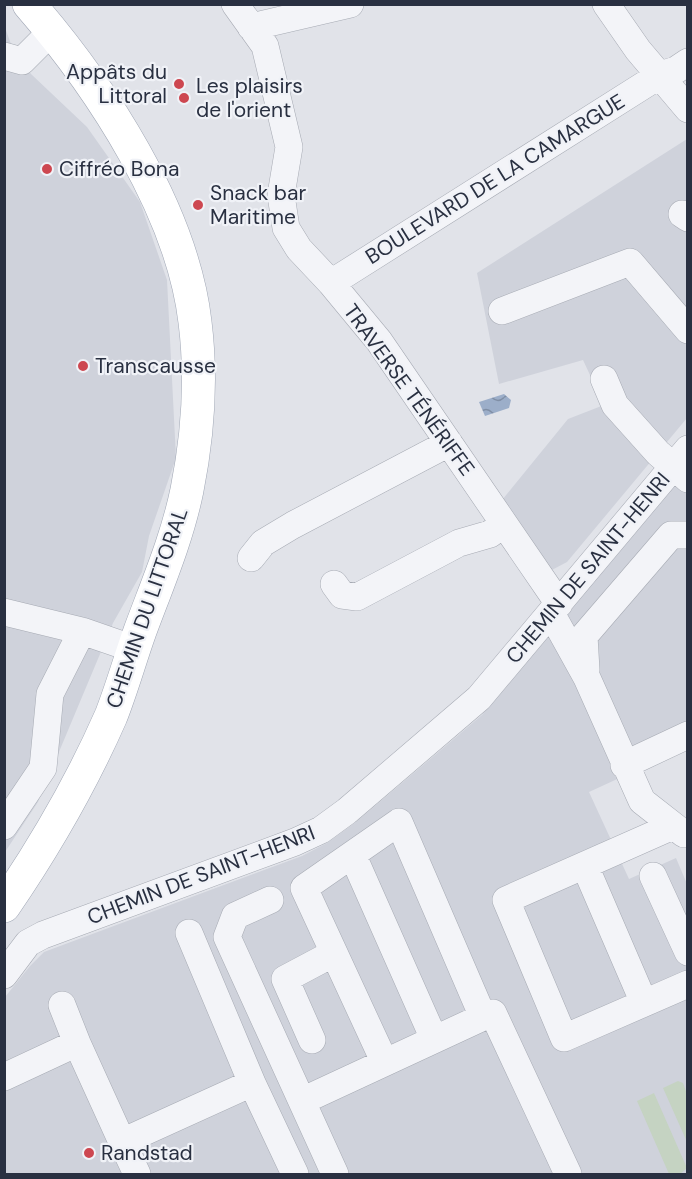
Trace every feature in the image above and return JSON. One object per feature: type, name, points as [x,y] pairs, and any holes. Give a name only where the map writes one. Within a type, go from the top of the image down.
[{"type":"main road","name":"CHEMIN DU LITTORAL","points":[[4,906],[76,788],[111,714],[173,542],[187,490],[196,435],[199,379],[195,320],[172,234],[152,189],[110,114],[39,13]]},
{"type":"street","name":"TRAVERSE TÉNÉRIFFE","points":[[235,4],[265,46],[289,147],[281,195],[286,228],[298,249],[331,283],[379,341],[504,524],[555,609],[587,678]]},
{"type":"street","points":[[251,27],[296,10],[350,4]]},
{"type":"street","points":[[606,4],[687,109]]},
{"type":"street","points":[[4,56],[22,61],[39,13]]},
{"type":"street","name":"BOULEVARD DE LA CAMARGUE","points":[[331,283],[660,75],[676,70],[687,62]]},
{"type":"street","points":[[502,311],[630,262],[687,330]]},
{"type":"street","points":[[604,379],[615,405],[682,465]]},
{"type":"street","points":[[251,558],[263,543],[293,525],[449,443]]},
{"type":"street","name":"CHEMIN DE SAINT-HENRI","points":[[4,975],[28,943],[43,935],[321,830],[468,709],[682,465]]},
{"type":"street","points":[[334,584],[342,595],[357,597],[459,543],[490,534],[504,524]]},
{"type":"street","points":[[680,831],[642,801],[626,769],[587,678],[584,636],[671,536],[687,535]]},
{"type":"street","points":[[4,612],[82,631],[134,649]]},
{"type":"street","points":[[4,826],[42,770],[50,694],[82,631]]},
{"type":"street","points":[[626,769],[687,735]]},
{"type":"street","points":[[384,1062],[304,888],[399,822],[483,1017]]},
{"type":"street","points":[[680,831],[585,866],[506,900],[564,1038],[687,984]]},
{"type":"street","points":[[352,856],[434,1039]]},
{"type":"street","points":[[585,866],[644,1003]]},
{"type":"street","points":[[653,876],[687,952]]},
{"type":"street","points":[[270,900],[235,916],[227,937],[335,1174]]},
{"type":"street","points":[[189,933],[252,1083],[295,1174]]},
{"type":"street","points":[[312,1040],[285,979],[334,952]]},
{"type":"street","points":[[62,1005],[136,1174]]},
{"type":"street","points":[[302,1101],[493,1013],[568,1174]]},
{"type":"street","points":[[4,1077],[77,1043]]},
{"type":"street","points":[[122,1142],[252,1083]]},
{"type":"shaded area","points":[[4,25],[11,44],[31,74],[87,127],[140,202],[167,280],[176,458],[149,536],[142,572],[113,623],[38,802],[5,852]]},
{"type":"shaded area","points":[[687,139],[687,418],[567,562],[548,572],[498,505],[568,419],[604,405],[583,360],[499,384],[477,273]]},
{"type":"shaded area","points":[[687,469],[687,747],[589,792],[629,879],[676,858],[687,884],[687,1174],[5,1174],[5,997],[30,966],[44,952],[302,856],[327,843],[356,822],[482,715]]},
{"type":"green space","points":[[678,1081],[683,1083],[687,1094],[687,1142],[663,1088]]},
{"type":"green space","points":[[654,1093],[687,1168],[680,1174],[669,1174],[637,1101]]},
{"type":"water","points":[[504,394],[511,400],[509,408],[485,416],[479,402]]},
{"type":"place","name":"Appâts du Littoral","points":[[179,84]]},
{"type":"place","name":"Les plaisirs de l'orient","points":[[184,98]]},
{"type":"place","name":"Ciffréo Bona","points":[[47,169]]},
{"type":"place","name":"Snack bar Maritime","points":[[198,205]]},
{"type":"place","name":"Transcausse","points":[[83,366]]},
{"type":"place","name":"Randstad","points":[[89,1153]]}]
